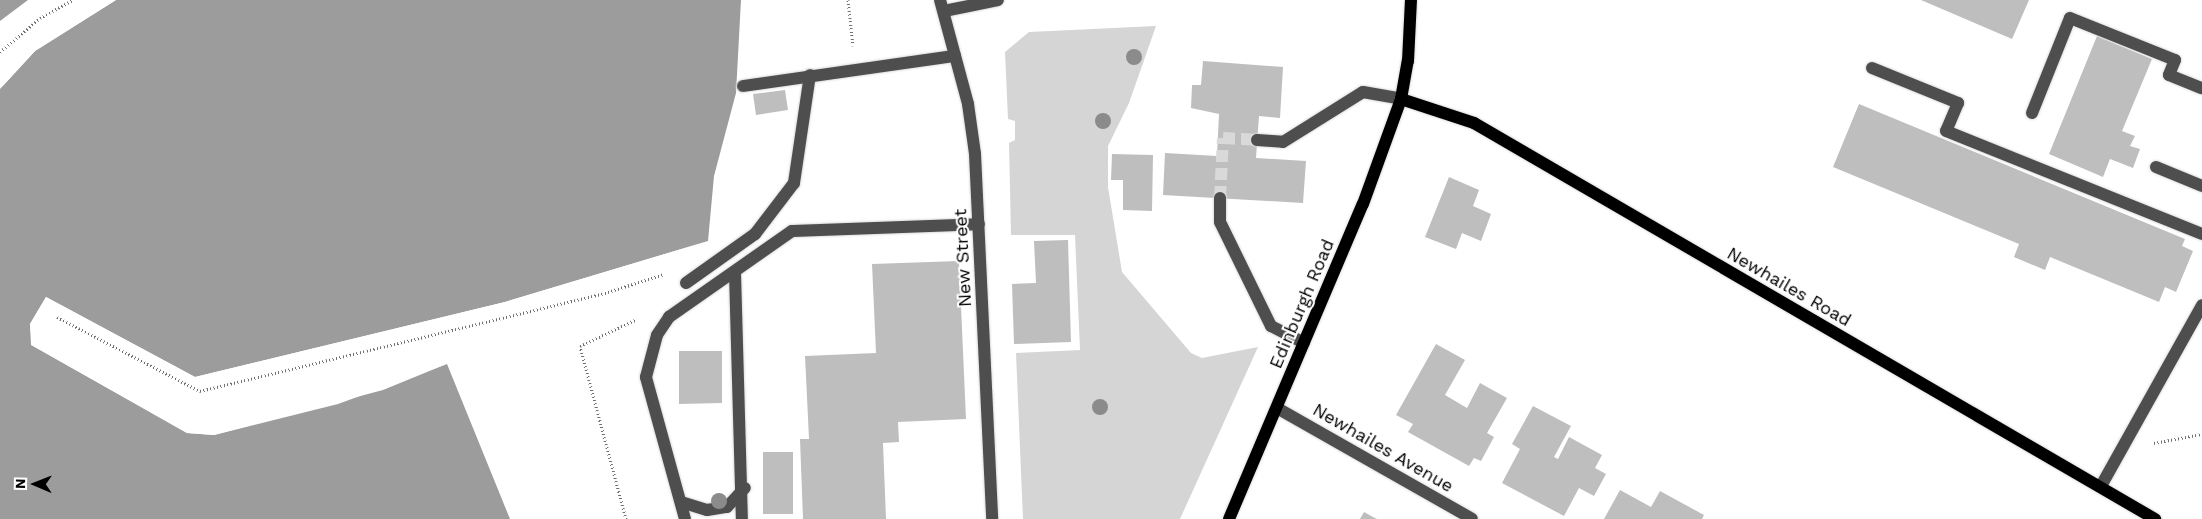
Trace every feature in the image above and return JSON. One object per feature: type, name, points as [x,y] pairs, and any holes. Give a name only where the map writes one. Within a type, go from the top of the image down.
[{"type":"main road","name":"Edinburgh Road","points":[[1229,519],[1363,204],[1400,99],[1408,61],[1411,0]]},
{"type":"main road","name":"Newhailes Road","points":[[1400,99],[1474,123],[2155,519]]},
{"type":"street","points":[[942,6],[998,0]]},
{"type":"street","name":"New Street","points":[[942,6],[968,104],[979,224],[992,519]]},
{"type":"street","points":[[2032,113],[2070,18],[2175,60],[2169,75],[2202,88]]},
{"type":"street","points":[[743,86],[810,75],[956,56]]},
{"type":"street","points":[[1872,68],[1958,103],[1946,131],[2202,234]]},
{"type":"street","points":[[686,283],[755,234],[794,184],[810,75]]},
{"type":"street","points":[[1257,140],[1283,142],[1363,92],[1400,99]]},
{"type":"street","points":[[2156,167],[2202,186]]},
{"type":"street","points":[[1220,198],[1220,222],[1271,326],[1304,343]]},
{"type":"street","points":[[685,519],[646,377],[648,358],[669,317],[704,288],[735,273],[758,251],[792,231],[979,224]]},
{"type":"street","points":[[735,273],[745,488],[742,519]]},
{"type":"street","points":[[2101,486],[2202,305]]},
{"type":"street","name":"Newhailes Avenue","points":[[1276,408],[1472,519]]},
{"type":"street","points":[[681,502],[707,510],[727,507],[745,488]]},
{"type":"path","points":[[0,52],[40,18],[73,0]]},
{"type":"path","points":[[848,0],[852,45],[880,66]]},
{"type":"path","points":[[57,317],[200,392],[608,292],[673,271],[686,283]]},
{"type":"path","points":[[626,519],[580,346],[639,318]]},
{"type":"path","points":[[2125,443],[2164,443],[2202,434]]},
{"type":"shaded area","points":[[0,0],[28,0],[0,21]]},
{"type":"shaded area","points":[[116,0],[741,0],[736,93],[714,176],[708,241],[505,302],[195,377],[46,297],[30,324],[32,345],[187,433],[214,435],[338,404],[447,364],[510,519],[0,519],[0,89],[35,51]]},
{"type":"shaded area","points":[[1156,26],[1129,103],[1108,146],[1108,187],[1122,272],[1191,353],[1202,358],[1258,347],[1180,519],[1023,519],[1016,353],[1080,350],[1075,235],[1011,235],[1009,143],[1015,140],[1015,121],[1008,119],[1005,52],[1029,32]]},
{"type":"pier","points":[[111,0],[116,0],[35,51],[0,89],[33,49]]},
{"type":"pier","points":[[708,241],[506,305],[195,379],[47,300],[33,325],[34,344],[188,430],[214,432],[337,402],[449,363],[383,390],[214,435],[187,433],[31,345],[30,324],[46,297],[195,377],[505,302]]},
{"type":"building","points":[[1921,0],[2029,0],[2012,39]]},
{"type":"building","points":[[2097,36],[2152,59],[2122,131],[2135,136],[2130,146],[2140,149],[2133,168],[2110,159],[2103,177],[2049,154]]},
{"type":"building","points":[[1203,61],[1283,67],[1280,118],[1259,116],[1256,158],[1306,161],[1303,203],[1163,195],[1165,153],[1217,156],[1219,114],[1191,108],[1192,85],[1201,85]]},
{"type":"building","points":[[785,90],[788,110],[756,115],[753,94]]},
{"type":"building","points":[[1859,104],[2185,239],[2182,246],[2193,251],[2176,292],[2165,287],[2159,302],[2050,257],[2045,270],[2014,257],[2019,244],[1833,167]]},
{"type":"building","points":[[1112,154],[1153,155],[1152,211],[1123,210],[1123,180],[1111,180]]},
{"type":"building","points":[[1449,177],[1479,190],[1473,206],[1491,214],[1481,241],[1462,233],[1456,249],[1425,237]]},
{"type":"building","points":[[1068,240],[1071,342],[1014,344],[1012,284],[1036,283],[1034,241]]},
{"type":"building","points":[[959,261],[966,419],[898,422],[899,442],[883,443],[886,519],[803,519],[800,439],[809,439],[805,356],[876,353],[872,264]]},
{"type":"building","points":[[1436,344],[1465,360],[1445,395],[1467,408],[1480,383],[1507,398],[1487,433],[1494,437],[1481,461],[1474,458],[1469,466],[1408,432],[1413,424],[1396,415]]},
{"type":"building","points":[[679,351],[722,351],[722,403],[679,404]]},
{"type":"building","points":[[1533,406],[1571,426],[1554,457],[1558,459],[1569,437],[1602,455],[1595,468],[1606,474],[1594,496],[1579,488],[1564,516],[1502,483],[1520,449],[1512,444]]},
{"type":"building","points":[[763,452],[793,452],[793,514],[763,514]]},
{"type":"building","points":[[1620,490],[1651,507],[1660,491],[1704,515],[1702,519],[1604,519]]},
{"type":"building","points":[[1364,512],[1373,517],[1377,519],[1360,519]]},
{"type":"tunnel","points":[[1220,198],[1223,138],[1257,140]]}]
